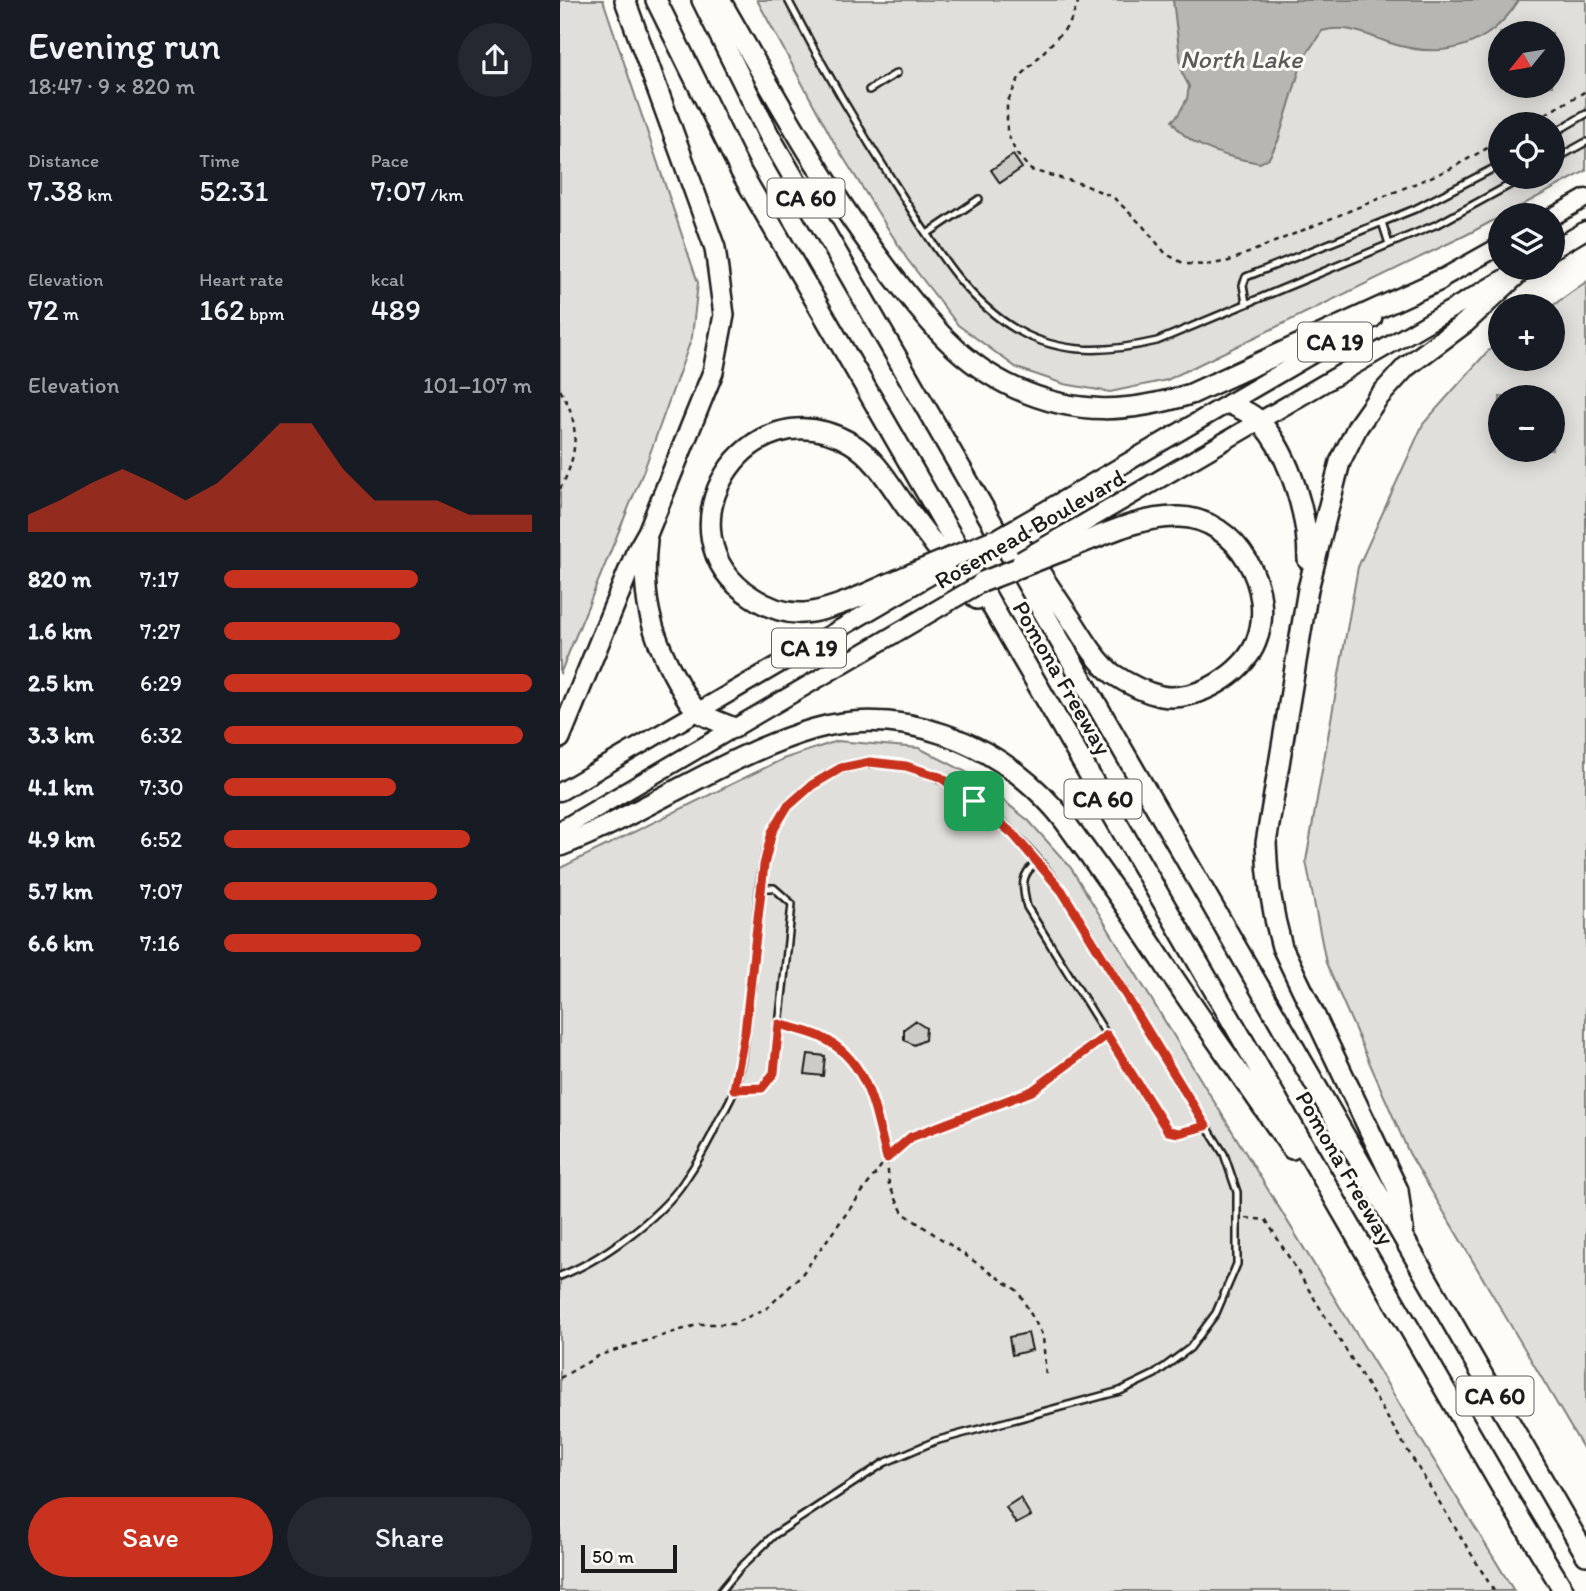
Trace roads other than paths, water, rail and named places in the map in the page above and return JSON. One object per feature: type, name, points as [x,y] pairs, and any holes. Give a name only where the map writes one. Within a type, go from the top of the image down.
[{"type":"highway","points":[[560,738],[713,372],[724,315],[715,248],[625,0]]},
{"type":"highway","name":"Pomona Freeway","points":[[656,0],[741,172],[1564,1591]]},
{"type":"highway","name":"Pomona Freeway","points":[[702,0],[769,135],[1586,1555]]},
{"type":"highway","points":[[720,0],[833,194],[882,262],[933,328],[971,362],[1016,388],[1066,405],[1117,410],[1156,404],[1191,394],[1440,280]]},
{"type":"highway","points":[[1404,1237],[1398,1190],[1287,958],[1272,910],[1266,843],[1308,589],[1340,462],[1358,426],[1377,399],[1406,367],[1465,323],[1511,280]]},
{"type":"highway","points":[[918,391],[1087,644],[1111,672],[1136,688],[1164,697],[1192,694],[1217,685],[1238,668],[1256,643],[1261,615],[1260,588],[1248,559],[1229,537],[1206,523],[1181,516],[1146,519],[1060,545],[982,582]]},
{"type":"highway","points":[[1230,404],[1261,421],[1274,439],[1301,504],[1308,539],[1308,589]]},
{"type":"highway","points":[[993,540],[914,579],[811,612],[787,612],[764,605],[742,591],[726,572],[716,552],[711,528],[711,505],[725,471],[739,454],[756,441],[798,428],[835,435],[854,444],[884,475],[1023,659]]},
{"type":"highway","points":[[648,532],[645,589],[650,619],[664,657],[688,700],[699,712],[734,728]]},
{"type":"highway","points":[[560,846],[754,753],[817,729],[851,723],[882,722],[916,726],[974,746],[1024,780],[1053,807],[1123,901],[1371,1262]]},
{"type":"main road","points":[[1565,210],[1586,198]]},
{"type":"main road","points":[[1565,242],[1586,230]]},
{"type":"main road","name":"Rosemead Boulevard","points":[[993,540],[1488,253]]},
{"type":"main road","name":"Rosemead Boulevard","points":[[1060,545],[1261,421],[1503,280]]},
{"type":"main road","name":"Rosemead Boulevard","points":[[560,792],[699,712],[914,579]]},
{"type":"main road","name":"Rosemead Boulevard","points":[[560,830],[982,582]]},
{"type":"lane","points":[[788,0],[845,103],[927,234],[964,286],[988,309],[1019,331],[1047,342],[1079,350],[1118,350],[1157,341],[1449,218],[1502,189]]},
{"type":"lane","points":[[869,90],[897,73]]},
{"type":"lane","points":[[1565,126],[1586,114]]},
{"type":"lane","points":[[1565,154],[1586,142]]},
{"type":"lane","points":[[1246,303],[1243,285],[1246,277],[1382,222],[1467,184],[1488,171]]},
{"type":"lane","points":[[927,234],[979,198]]},
{"type":"lane","points":[[1382,222],[1389,244]]},
{"type":"lane","points":[[560,1276],[603,1254],[645,1223],[682,1185],[710,1140],[734,1089],[745,1032],[764,865],[772,832],[787,807],[812,785],[841,768],[870,762],[906,766],[940,777],[1013,834],[1062,891],[1224,1154],[1237,1192],[1237,1264],[1216,1313],[1190,1348],[1156,1374],[1120,1391],[936,1441],[884,1463],[775,1535],[740,1568],[721,1591]]},
{"type":"lane","points":[[1038,862],[1028,869],[1024,877],[1027,907],[1168,1131],[1179,1133],[1206,1126]]},
{"type":"lane","points":[[734,1089],[762,1088],[774,1073],[792,904],[774,888],[761,888]]},
{"type":"water","name":"North Lake","points":[[1173,0],[1519,0],[1502,21],[1488,21],[1488,33],[1463,46],[1446,50],[1409,48],[1348,30],[1322,31],[1303,59],[1278,141],[1269,158],[1260,163],[1223,155],[1199,145],[1179,130],[1172,121],[1187,99],[1189,86],[1182,73]]}]
